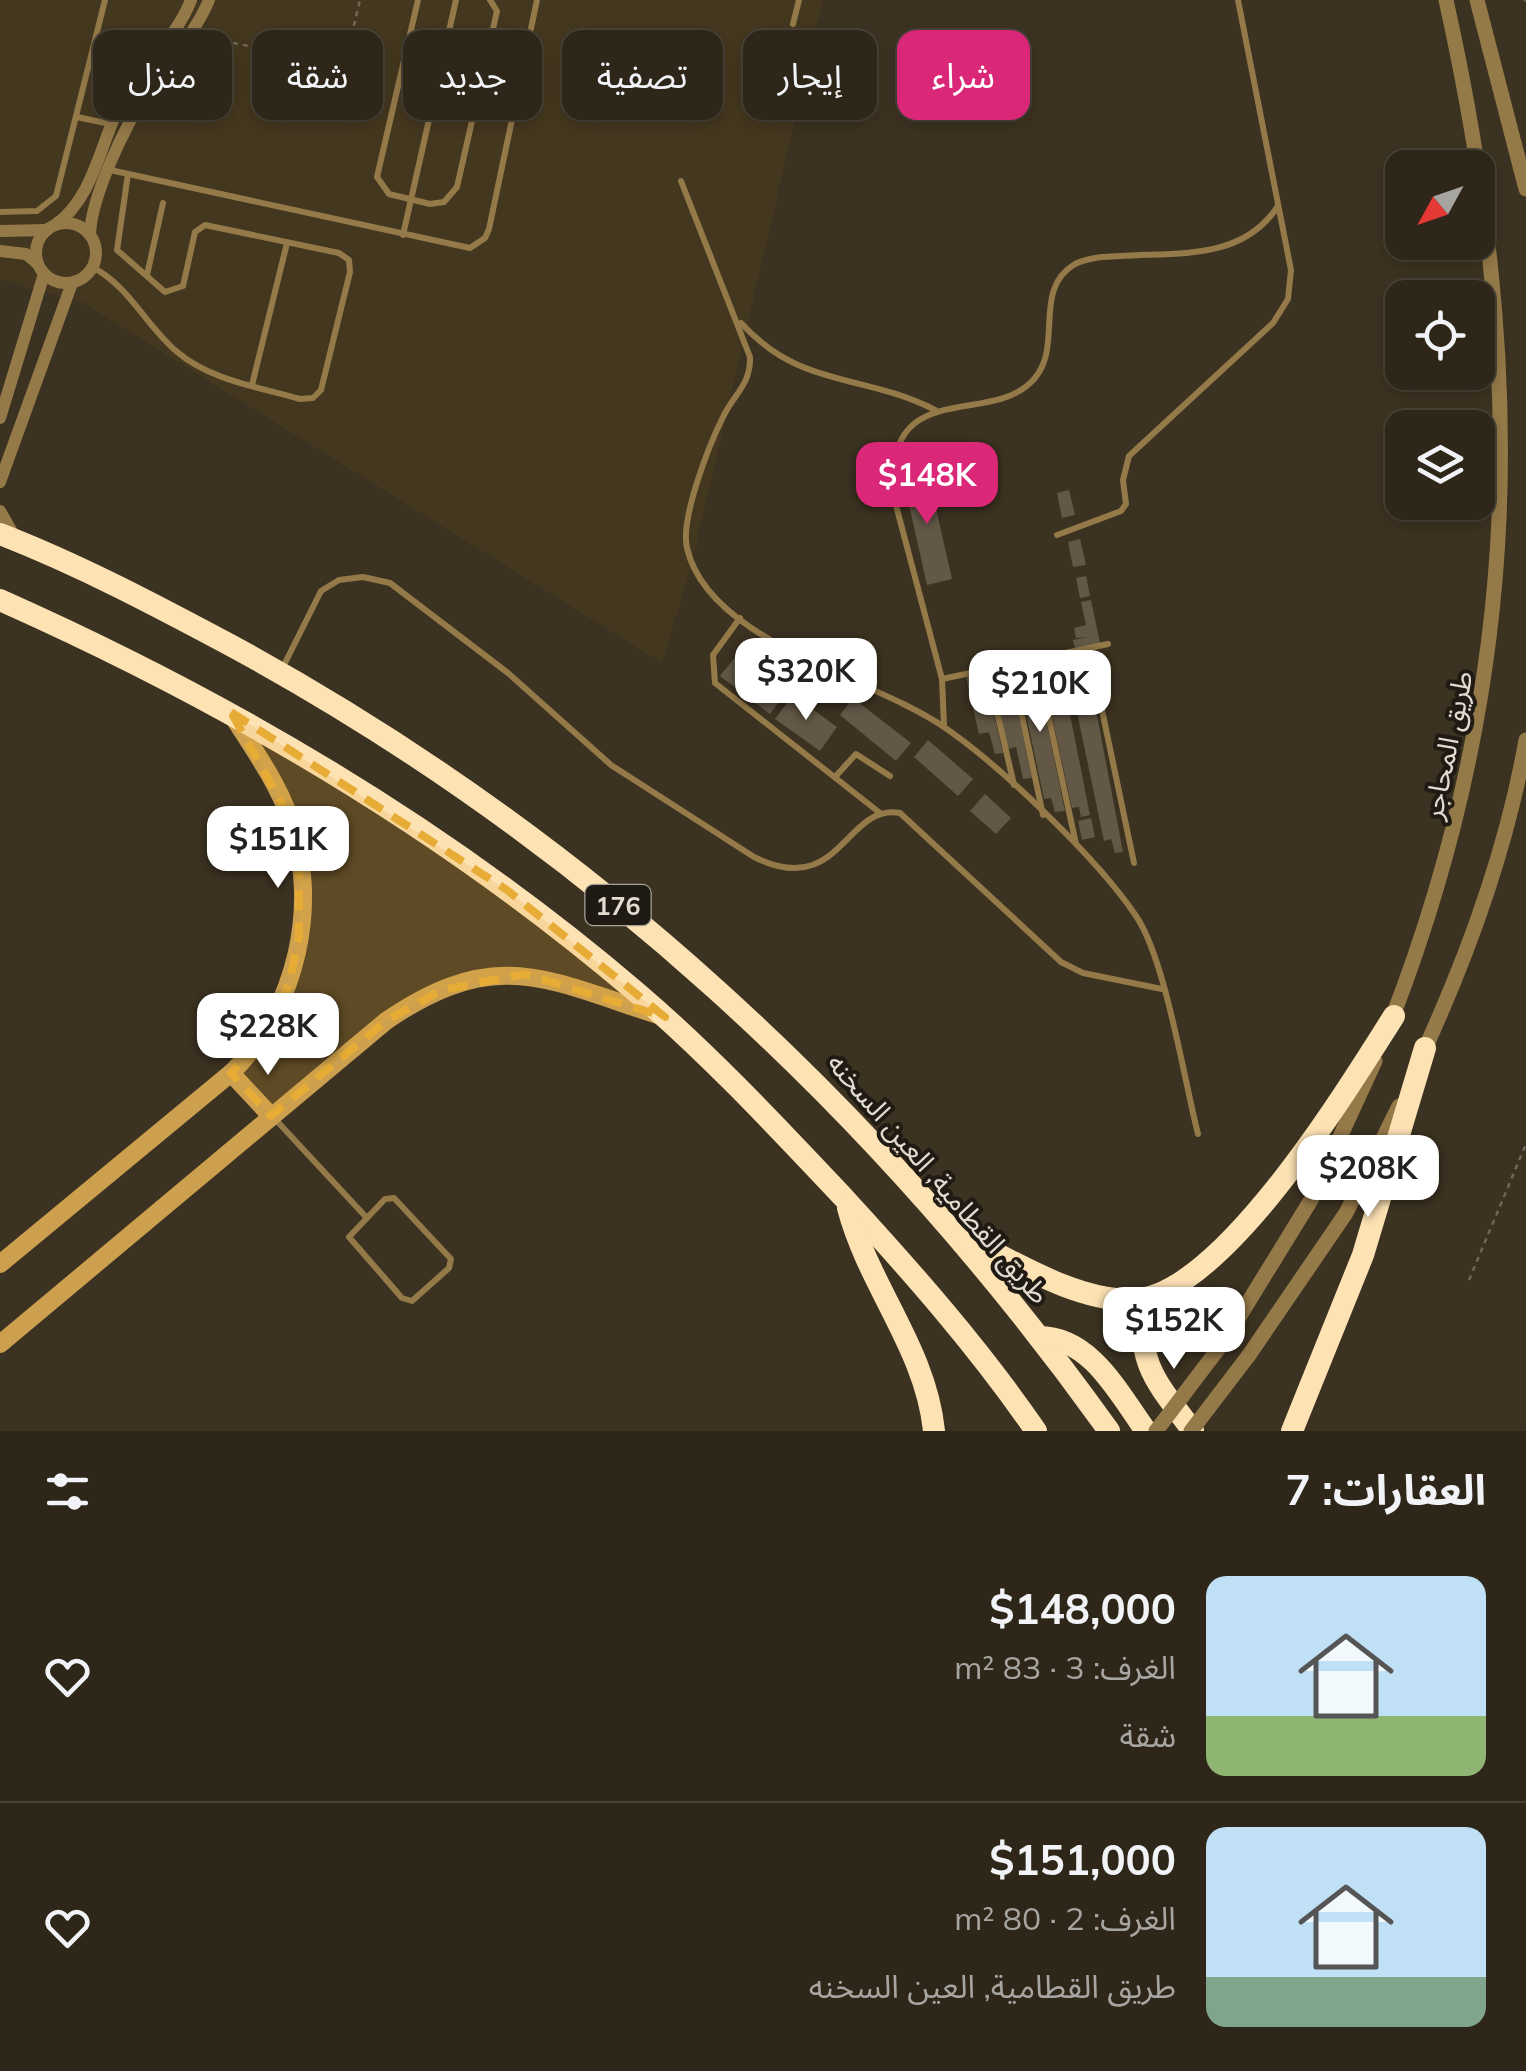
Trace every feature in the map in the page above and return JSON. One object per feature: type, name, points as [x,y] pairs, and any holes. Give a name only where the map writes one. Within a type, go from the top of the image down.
[{"type":"highway","name":"طريق القطامية, العين السخنه","points":[[9,538],[158,606],[280,672],[434,767],[564,860],[672,949],[812,1077],[956,1234],[1110,1431]]},
{"type":"highway","name":"176","points":[[0,600],[109,648],[231,712],[377,801],[507,890],[664,1017],[845,1200],[956,1326],[1036,1431]]},
{"type":"highway","points":[[956,1234],[1097,1296],[1146,1299],[1176,1288],[1214,1260],[1314,1134],[1394,1016]]},
{"type":"highway","points":[[1292,1431],[1363,1255],[1425,1048]]},
{"type":"highway","points":[[845,1200],[870,1271],[916,1355],[934,1431]]},
{"type":"highway","points":[[1146,1299],[1142,1322],[1144,1359],[1154,1380],[1192,1431]]},
{"type":"highway","points":[[1039,1338],[1059,1338],[1084,1352],[1146,1431]]},
{"type":"main road","points":[[0,1264],[231,1073],[257,1048],[280,1006],[299,936],[301,888],[289,816],[231,712]]},
{"type":"main road","points":[[0,1344],[404,1009],[462,983],[525,974],[566,983],[664,1017]]},
{"type":"main road","points":[[231,1073],[271,1116]]},
{"type":"street","points":[[0,418],[42,270],[37,246],[78,204],[130,88],[175,30],[190,0]]},
{"type":"street","points":[[0,482],[72,283],[92,267],[96,254],[90,235],[92,214],[110,170],[148,90],[191,36],[209,0]]},
{"type":"street","name":"طريق المحاجر","points":[[1156,1431],[1225,1340],[1312,1200],[1394,1016],[1438,889],[1468,778],[1489,666],[1505,494],[1500,320],[1476,145],[1446,0]]},
{"type":"street","points":[[1477,0],[1526,189]]},
{"type":"street","points":[[0,230],[74,224],[90,235]]},
{"type":"street","points":[[0,251],[26,254],[62,283],[72,283]]},
{"type":"street","points":[[0,510],[9,538]]},
{"type":"street","points":[[1192,1431],[1346,1213],[1464,964],[1498,854],[1526,740]]},
{"type":"lane","points":[[0,212],[28,213],[51,202],[60,186],[105,0]]},
{"type":"lane","points":[[418,0],[377,170],[384,190],[437,204],[454,193],[472,120]]},
{"type":"lane","points":[[403,235],[456,0]]},
{"type":"lane","points":[[490,0],[496,11],[492,30]]},
{"type":"lane","points":[[531,30],[537,0]]},
{"type":"lane","points":[[793,24],[799,0]]},
{"type":"lane","points":[[1056,535],[1121,511],[1126,504],[1123,472],[1129,456],[1279,316],[1291,280],[1238,0]]},
{"type":"lane","points":[[77,117],[112,124]]},
{"type":"lane","points":[[110,170],[470,248],[485,238],[511,120]]},
{"type":"lane","points":[[92,267],[121,286],[185,358],[210,373],[307,400],[322,390],[351,266],[339,253],[205,225],[194,232],[186,282],[180,290],[165,292],[124,261],[117,250],[128,174]]},
{"type":"lane","points":[[681,181],[748,348],[749,375],[721,420],[685,538],[699,574],[740,618],[794,656],[878,689],[944,727],[1076,846],[1143,927],[1198,1134]]},
{"type":"lane","points":[[146,275],[163,203]]},
{"type":"lane","points":[[944,727],[942,678],[892,480],[904,438],[936,410],[1001,398],[1033,380],[1050,347],[1051,297],[1072,266],[1096,258],[1228,247],[1257,231],[1278,206]]},
{"type":"lane","points":[[252,385],[287,243]]},
{"type":"lane","points":[[736,318],[760,342],[803,371],[886,389],[936,410]]},
{"type":"lane","points":[[280,672],[321,590],[339,580],[377,579],[418,601],[624,775],[766,863],[794,868],[822,862],[880,812]]},
{"type":"lane","points":[[740,618],[713,655],[715,683],[880,812],[909,818],[1061,962],[1095,976],[1162,989]]},
{"type":"lane","points":[[942,678],[1108,644]]},
{"type":"lane","points":[[1089,648],[1134,863]]},
{"type":"lane","points":[[1036,659],[1076,846]]},
{"type":"lane","points":[[1011,664],[1044,815]]},
{"type":"lane","points":[[988,669],[1014,788]]},
{"type":"lane","points":[[835,778],[856,754],[890,776]]},
{"type":"lane","points":[[271,1116],[366,1217]]},
{"type":"lane","points":[[394,1198],[449,1256],[451,1266],[414,1300],[405,1300],[350,1241],[350,1233],[366,1217],[385,1199],[394,1198]]},
{"type":"path","points":[[234,43],[339,63],[346,60],[360,0]]},
{"type":"path","points":[[1469,1280],[1526,1144]]},
{"type":"highlighted area","points":[[231,712],[507,890],[665,1017],[525,974],[442,990],[386,1021],[271,1116],[231,1073],[270,1028],[289,984],[299,936],[299,864],[289,817]]},
{"type":"shaded area","points":[[0,0],[823,0],[816,30],[743,30],[743,120],[795,120],[691,567],[662,663],[80,301],[0,280]]},
{"type":"building","points":[[926,464],[952,579],[927,585],[903,478],[917,475],[915,466]]},
{"type":"building","points":[[1069,490],[1075,515],[1062,518],[1057,493]]},
{"type":"building","points":[[1080,539],[1086,565],[1073,567],[1068,542]]},
{"type":"building","points":[[1086,576],[1090,596],[1080,598],[1076,578]]},
{"type":"building","points":[[1091,600],[1100,643],[1075,648],[1073,640],[1088,637],[1076,638],[1074,628],[1086,625],[1081,602]]},
{"type":"building","points":[[1086,651],[1093,684],[1083,687],[1076,654]]},
{"type":"building","points":[[1072,654],[1080,686],[1070,689],[1062,656]]},
{"type":"building","points":[[737,655],[788,690],[770,714],[720,676]]},
{"type":"building","points":[[1059,659],[1090,815],[1081,817],[1079,807],[1072,808],[1040,663]]},
{"type":"building","points":[[1034,663],[1065,811],[1055,812],[1051,798],[1044,799],[1016,667]]},
{"type":"building","points":[[1009,667],[1032,778],[1023,779],[1016,747],[1008,749],[991,672]]},
{"type":"building","points":[[984,672],[1003,753],[995,754],[989,732],[979,734],[966,677]]},
{"type":"building","points":[[1092,689],[1123,852],[1115,853],[1111,839],[1104,841],[1073,693]]},
{"type":"building","points":[[793,695],[837,727],[820,751],[775,719]]},
{"type":"building","points":[[853,698],[911,743],[896,761],[840,715]]},
{"type":"building","points":[[928,740],[973,779],[958,796],[914,757]]},
{"type":"building","points":[[985,794],[1011,818],[996,834],[970,811]]},
{"type":"building","points":[[1091,818],[1095,837],[1082,840],[1078,821]]}]
